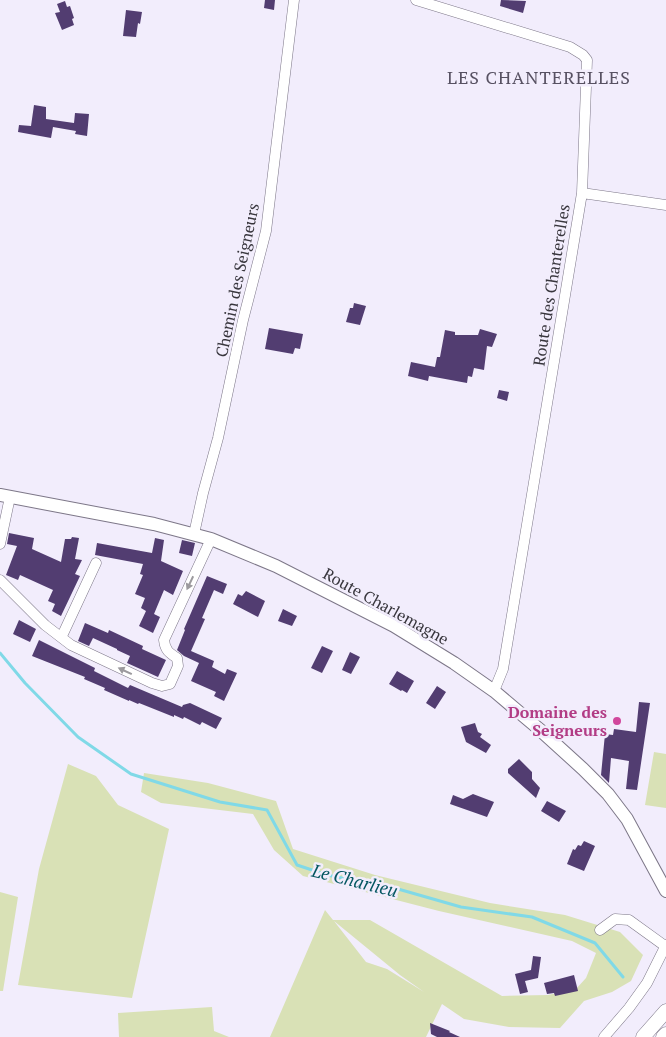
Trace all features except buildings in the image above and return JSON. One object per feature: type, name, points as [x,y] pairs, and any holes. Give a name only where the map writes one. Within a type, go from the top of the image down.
[{"type":"highway","points":[[643,1037],[666,1011]]},
{"type":"main road","name":"Route Charlemagne","points":[[5,496],[154,524],[211,539],[257,556],[374,615],[454,663],[494,691],[559,747],[608,794],[627,819],[666,891]]},
{"type":"street","name":"Chemin des Seigneurs","points":[[194,534],[202,493],[218,438],[243,320],[266,231],[294,0]]},
{"type":"street","name":"Route des Chanterelles","points":[[416,0],[570,47],[583,55],[587,60],[582,193],[508,642],[501,677],[494,691]]},
{"type":"street","points":[[582,193],[666,205]]},
{"type":"street","points":[[0,544],[5,496]]},
{"type":"street","points":[[0,580],[46,626],[62,636],[70,645],[162,686],[170,684],[178,666],[177,658],[165,648],[164,640],[211,539]]},
{"type":"street","points":[[62,636],[96,563]]},
{"type":"street","points":[[600,930],[615,919],[628,920],[665,946],[647,983],[604,1037]]},
{"type":"green space","points":[[654,752],[666,754],[666,808],[645,805]]},
{"type":"green space","points":[[68,764],[96,776],[118,805],[169,829],[132,998],[18,985],[39,869]]},
{"type":"green space","points":[[144,773],[208,783],[276,801],[293,849],[375,875],[490,903],[565,915],[620,932],[643,955],[631,981],[612,992],[584,1001],[560,1028],[509,1027],[464,1019],[442,1004],[426,1037],[270,1037],[325,910],[333,920],[370,920],[502,996],[548,995],[576,989],[586,978],[596,953],[572,941],[439,911],[303,876],[274,850],[253,814],[161,803],[141,792]],"holes":[[[334,921],[400,975],[424,992],[387,969],[366,962]]]},
{"type":"green space","points":[[0,892],[18,897],[3,991],[0,991]]},
{"type":"green space","points":[[212,1007],[214,1031],[229,1037],[119,1037],[118,1013]]},
{"type":"waterway","name":"Le Charlieu","points":[[0,653],[25,683],[78,737],[131,774],[220,802],[267,810],[297,865],[327,875],[398,889],[461,907],[532,917],[595,943],[623,977]]},
{"type":"place","name":"Domaine des Seigneurs","points":[[617,721]]},
{"type":"district","name":"LES CHANTERELLES","points":[[539,77]]}]
